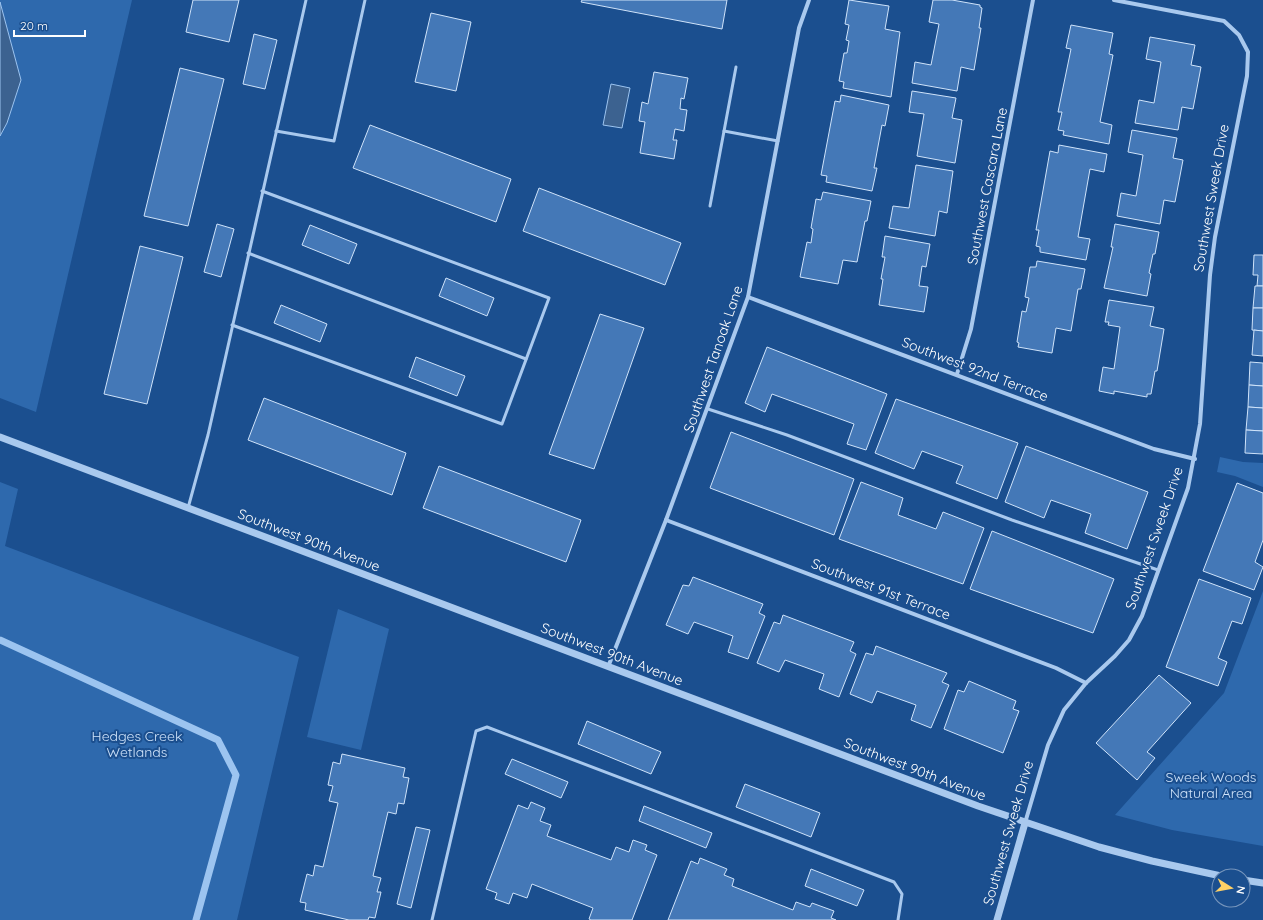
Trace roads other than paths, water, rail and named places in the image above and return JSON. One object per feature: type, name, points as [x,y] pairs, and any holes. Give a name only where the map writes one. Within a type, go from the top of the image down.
[{"type":"street","name":"Southwest Tanoak Lane","points":[[608,667],[708,409],[748,297],[799,28],[809,0]]},
{"type":"street","name":"Southwest Cascara Lane","points":[[958,374],[971,329],[1033,0]]},
{"type":"street","name":"Southwest Sweek Drive","points":[[997,920],[1048,745],[1064,710],[1086,683],[1115,656],[1129,640],[1142,616],[1188,488],[1195,459],[1200,424],[1210,275],[1215,237],[1247,76],[1248,52],[1239,35],[1224,21],[1114,0]]},
{"type":"street","name":"Southwest 92nd Terrace","points":[[748,297],[958,374],[1154,449],[1195,459]]},
{"type":"street","name":"Southwest 90th Avenue","points":[[0,437],[1025,823],[1152,862],[1211,874]]},
{"type":"street","name":"Southwest 91st Terrace","points":[[666,520],[1056,668],[1086,683]]},
{"type":"street","points":[[1251,881],[1263,883]]},
{"type":"lane","points":[[188,508],[208,434],[306,0]]},
{"type":"lane","points":[[276,130],[334,141],[365,0]]},
{"type":"lane","points":[[710,206],[736,67]]},
{"type":"lane","points":[[724,131],[778,141]]},
{"type":"lane","points":[[232,325],[502,424],[549,298],[262,191]]},
{"type":"lane","points":[[248,253],[526,359]]},
{"type":"lane","points":[[708,409],[788,435],[1012,520],[1158,570]]},
{"type":"lane","points":[[432,920],[476,731],[487,727],[894,882],[902,894],[898,920]]},
{"type":"waterway","points":[[0,640],[218,740],[236,775],[196,920]]},
{"type":"park label","name":"Hedges Creek Wetlands","points":[[137,744]]},
{"type":"park label","name":"Sweek Woods Natural Area","points":[[1211,786]]}]
